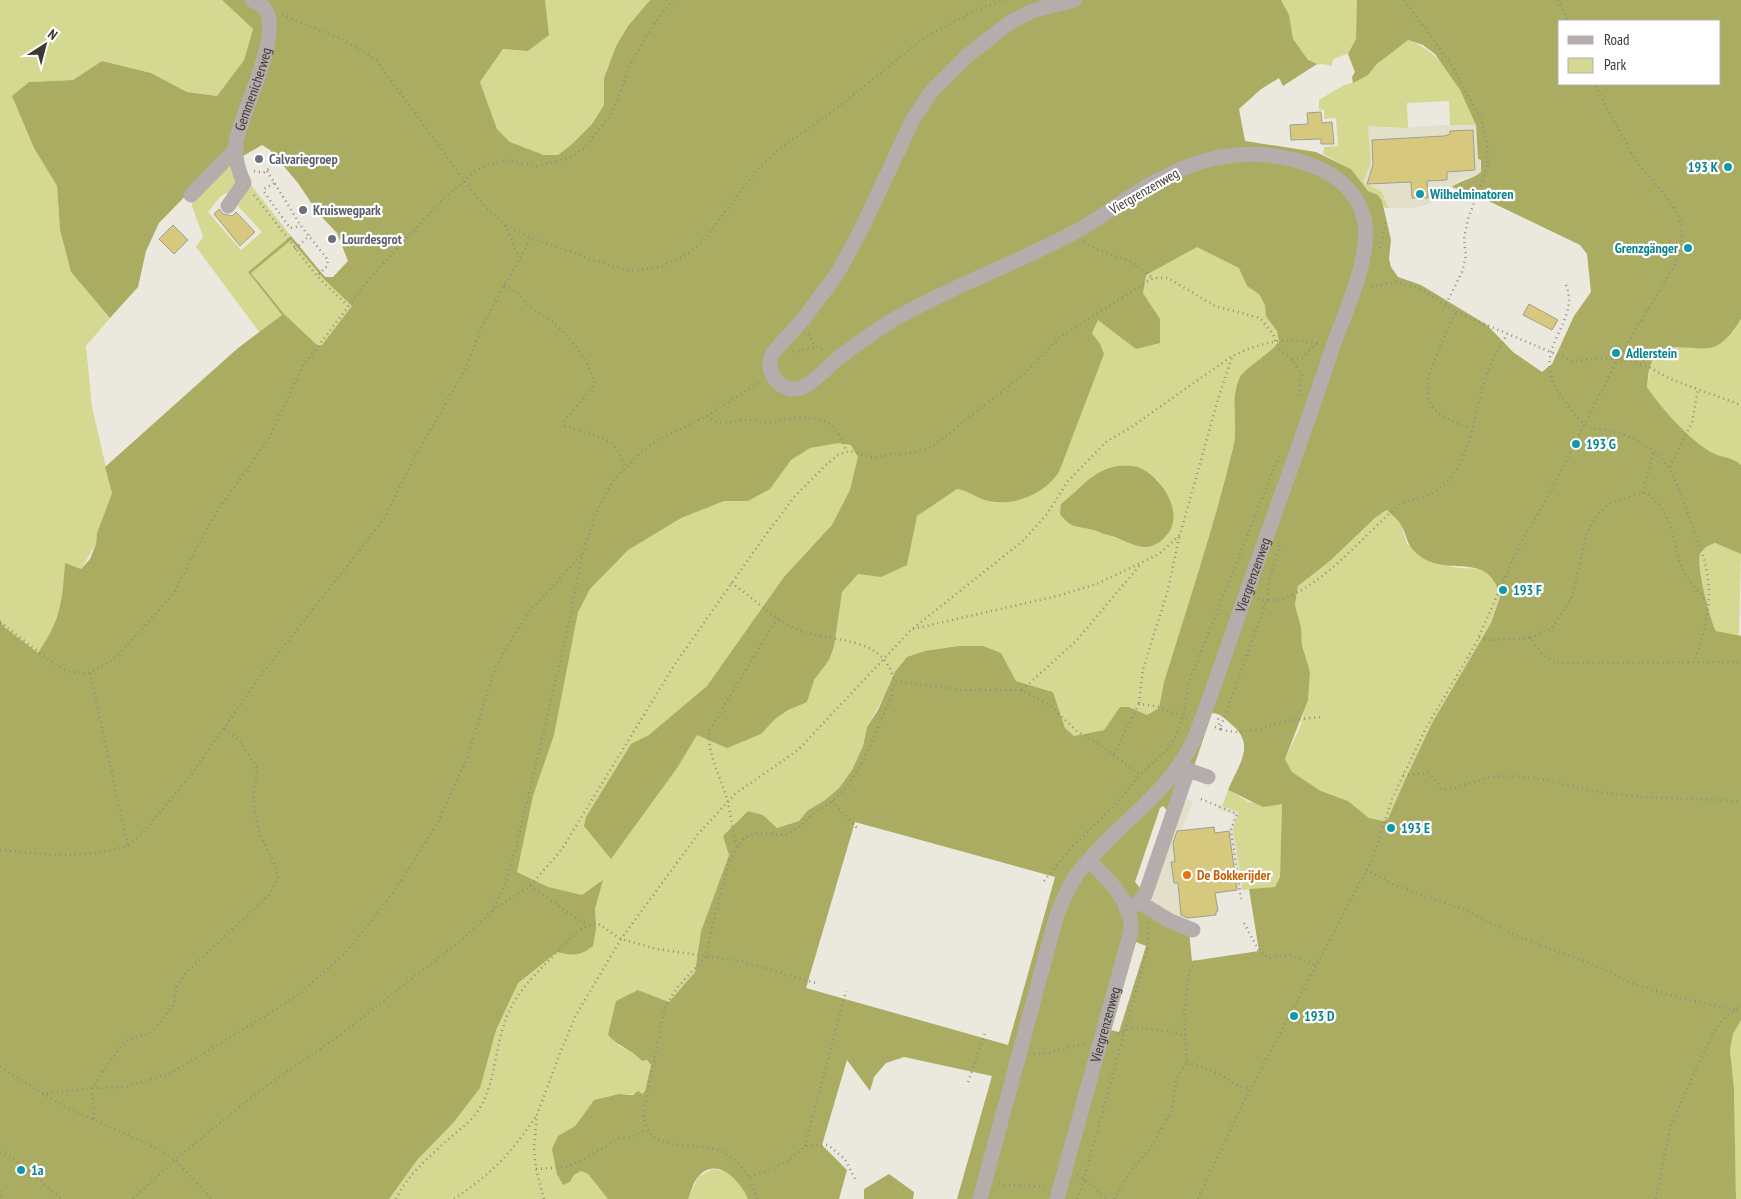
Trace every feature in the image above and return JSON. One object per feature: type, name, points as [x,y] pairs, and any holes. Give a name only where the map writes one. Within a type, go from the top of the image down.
[{"type":"street","points":[[771,374],[769,362],[772,354],[805,317],[837,274],[861,230],[912,122],[931,92],[956,66],[1009,23],[1032,11],[1074,0]]},
{"type":"street","name":"Gemmenicherweg","points":[[249,182],[238,165],[236,149],[266,48],[268,21],[258,4]]},
{"type":"street","points":[[191,195],[236,149]]},
{"type":"street","name":"Viergrenzenweg","points":[[771,374],[776,381],[787,388],[804,387],[859,343],[895,319],[967,282],[1076,232],[1156,181],[1206,159],[1239,153],[1275,156],[1306,164],[1330,173],[1341,181],[1355,198],[1364,219],[1365,236],[1361,262],[1312,410],[1184,767],[1164,784],[1089,861],[1069,888],[1053,922],[981,1192]]},
{"type":"street","points":[[228,206],[249,182]]},
{"type":"street","points":[[1193,930],[1139,907],[1145,895],[1184,767],[1208,777]]},
{"type":"street","name":"Viergrenzenweg","points":[[1058,1193],[1100,1035],[1129,940],[1131,923],[1139,907],[1089,861]]},
{"type":"path","points":[[0,622],[62,669],[75,673],[90,673],[109,662],[121,652],[174,593],[224,501],[268,440],[303,366],[348,306],[390,255],[464,180],[489,164],[507,160],[537,166],[569,158],[584,148],[612,113],[632,60],[654,24],[673,0]]},
{"type":"path","points":[[258,4],[342,39],[376,60],[481,202],[504,224],[531,238],[608,266],[630,271],[660,267],[688,254],[703,241],[756,171],[777,151],[841,105],[924,38],[976,10],[1005,0]]},
{"type":"path","points":[[1404,0],[1451,64],[1482,121],[1487,143],[1488,165],[1468,219],[1464,239],[1466,256],[1462,272],[1446,304]]},
{"type":"path","points":[[1558,0],[1568,20]]},
{"type":"path","points":[[1198,1199],[1234,1122],[1379,845],[1392,799],[1426,728],[1457,678],[1478,637],[1520,544],[1545,502],[1618,358],[1676,263],[1682,237],[1681,224],[1670,201],[1636,161],[1595,85]]},
{"type":"path","points":[[273,158],[267,171],[249,182],[295,249],[317,276],[348,306]]},
{"type":"path","points":[[267,171],[301,226],[328,260],[327,266],[317,276]]},
{"type":"path","points":[[274,183],[264,189],[264,192],[290,228],[301,226]]},
{"type":"path","points":[[1384,232],[1386,221]]},
{"type":"path","points":[[504,224],[520,257]]},
{"type":"path","points":[[295,249],[310,235]]},
{"type":"path","points":[[0,850],[66,854],[98,853],[128,846],[142,834],[191,774],[258,679],[384,519],[412,462],[465,370],[483,324],[531,238]]},
{"type":"path","points":[[1081,240],[1098,250],[1130,261],[1153,278]]},
{"type":"path","points":[[133,1199],[175,1160],[254,1095],[342,1034],[464,938],[493,910],[530,886],[562,849],[675,664],[731,583],[795,496],[838,455],[851,451],[874,458],[891,454],[907,454],[933,446],[1024,374],[1060,338],[1153,278],[1168,278],[1223,309],[1256,316],[1269,328],[1283,354],[1292,360],[1302,375],[1297,407]]},
{"type":"path","points":[[1368,287],[1396,282],[1419,288],[1456,312],[1549,353],[1572,361],[1618,358],[1649,367],[1670,379],[1741,406]]},
{"type":"path","points":[[1566,285],[1569,293],[1569,307],[1549,353],[1552,380],[1575,415],[1585,424],[1592,428],[1625,435],[1643,444],[1670,467],[1680,488],[1708,574],[1708,602],[1704,635],[1694,662]]},
{"type":"path","points":[[504,286],[516,291],[535,312],[554,323],[585,362],[594,379],[595,384],[591,391],[564,421],[565,426],[607,439],[618,451],[625,468]]},
{"type":"path","points":[[1456,312],[1445,332],[1427,386],[1428,399],[1434,409],[1445,417],[1471,429]]},
{"type":"path","points":[[809,328],[809,337],[816,347]]},
{"type":"path","points":[[1323,717],[1285,722],[1234,734],[1220,729],[1267,600],[1290,597],[1302,590],[1362,542],[1400,505],[1439,490],[1450,479],[1460,462],[1488,370],[1507,334]]},
{"type":"path","points":[[454,1199],[498,1166],[509,1155],[537,1115],[576,1015],[621,939],[698,834],[727,801],[798,750],[911,630],[1024,540],[1047,514],[1068,481],[1107,440],[1130,428],[1232,356],[1274,340],[1298,339],[1317,343],[1302,358],[1292,360]]},
{"type":"path","points":[[789,356],[793,352],[816,347],[830,351]]},
{"type":"path","points":[[1139,704],[1143,669],[1168,590],[1180,535],[1215,408],[1232,356]]},
{"type":"path","points":[[493,910],[506,882],[517,844],[566,637],[583,552],[596,513],[613,481],[641,452],[658,440],[707,416],[771,374]]},
{"type":"path","points":[[1670,467],[1692,422],[1698,389]]},
{"type":"path","points":[[707,416],[716,423],[734,423],[746,420],[768,423],[791,418],[827,422],[839,431],[846,452]]},
{"type":"path","points":[[1044,881],[1070,849],[1116,804],[1140,775],[1155,763],[1175,738],[1183,716],[1189,682],[1252,528],[1272,469],[1281,450]]},
{"type":"path","points":[[1643,493],[1653,453]]},
{"type":"path","points":[[1478,637],[1488,640],[1530,638],[1552,628],[1572,596],[1588,532],[1596,517],[1608,504],[1622,497],[1643,493],[1659,504],[1670,522],[1679,561],[1688,579],[1708,602]]},
{"type":"path","points":[[911,630],[1061,595],[1099,583],[1159,554],[1180,535]]},
{"type":"path","points":[[42,1094],[92,1088],[125,1087],[173,1072],[303,991],[346,952],[394,892],[438,822],[466,761],[496,666],[510,642],[530,611],[583,552]]},
{"type":"path","points":[[1022,690],[1076,641],[1142,562]]},
{"type":"path","points":[[731,583],[777,618],[801,631],[861,644],[875,650],[884,658],[892,670],[894,681],[891,698],[862,763],[846,788],[832,801],[815,812],[802,826],[786,835],[756,833],[744,838],[738,846],[729,861],[705,957],[677,988],[665,1008],[643,1116],[646,1129],[660,1142],[674,1146],[690,1145],[713,1149],[730,1156],[750,1177],[757,1199]]},
{"type":"path","points":[[738,846],[732,829],[727,801],[708,746],[709,731],[777,618]]},
{"type":"path","points":[[1530,638],[1541,653],[1556,663],[1741,662]]},
{"type":"path","points":[[90,673],[128,846]]},
{"type":"path","points":[[894,681],[962,690],[1022,690],[1048,705],[1078,732],[1099,744],[1140,775]]},
{"type":"path","points":[[94,1119],[92,1088],[125,1041],[150,1033],[161,1022],[174,1005],[177,986],[186,973],[270,894],[278,878],[275,865],[259,832],[253,798],[257,768],[240,741],[223,728]]},
{"type":"path","points":[[1403,775],[1429,774],[1442,789],[1449,790],[1490,777],[1511,776],[1535,778],[1599,792],[1644,797],[1741,801]]},
{"type":"path","points":[[1201,799],[1212,806],[1237,814],[1232,830],[1240,899]]},
{"type":"path","points":[[832,801],[858,829]]},
{"type":"path","points":[[1366,870],[1395,885],[1467,911],[1517,936],[1604,969],[1631,983],[1676,997],[1735,1010]]},
{"type":"path","points":[[530,886],[577,919],[588,924],[597,923],[621,939],[657,949],[740,961],[816,983]]},
{"type":"path","points":[[1076,1199],[1084,1179],[1148,947],[1147,927],[1139,907]]},
{"type":"path","points":[[1244,923],[1260,951],[1269,958],[1290,955],[1316,965]]},
{"type":"path","points":[[396,1199],[420,1166],[467,1124],[484,1102],[490,1086],[502,1030],[523,986],[566,942],[588,924]]},
{"type":"path","points":[[1114,1199],[1133,1168],[1150,1149],[1172,1110],[1176,1080],[1187,1062],[1186,1003],[1189,972],[1195,960]]},
{"type":"path","points":[[750,1177],[777,1168],[792,1159],[805,1146],[846,991]]},
{"type":"path","points":[[1656,1199],[1671,1124],[1713,1032],[1735,1010],[1741,1007]]},
{"type":"path","points":[[1018,1055],[1050,1053],[1100,1035],[1120,1034],[1130,1028],[1170,1030],[1186,1037]]},
{"type":"path","points":[[968,1082],[986,1030]]},
{"type":"path","points":[[1187,1062],[1224,1076],[1234,1084],[1251,1089]]},
{"type":"path","points":[[0,1067],[42,1094],[138,1139],[175,1160],[212,1199]]},
{"type":"path","points":[[537,1115],[534,1148],[536,1169],[544,1198]]},
{"type":"path","points":[[536,1169],[566,1168],[585,1159],[617,1139],[635,1136],[646,1129]]},
{"type":"path","points":[[805,1146],[828,1144],[845,1159],[856,1181]]},
{"type":"path","points":[[0,1152],[14,1159],[62,1199]]},
{"type":"path","points":[[1064,1170],[1084,1179],[1106,1199]]},
{"type":"path","points":[[981,1192],[1008,1184],[1058,1193]]},
{"type":"path","points":[[0,1191],[1,1199]]},
{"type":"shaded area","points":[[1476,125],[1478,159],[1480,160],[1481,172],[1478,175],[1460,180],[1452,187],[1448,186],[1438,198],[1426,205],[1413,208],[1389,208],[1385,197],[1363,182],[1371,163],[1368,126],[1386,126],[1387,128]]},
{"type":"shaded area","points":[[1183,798],[1193,801],[1182,831],[1214,827],[1215,833],[1229,831],[1234,815],[1217,809],[1218,805],[1239,812],[1233,831],[1243,890],[1216,893],[1218,911],[1216,915],[1188,918],[1189,931],[1169,923],[1148,898]]},
{"type":"green space","points":[[0,0],[222,0],[253,29],[244,60],[217,96],[187,92],[151,73],[102,61],[73,80],[29,82],[34,148],[57,186],[60,230],[71,272],[110,318],[86,346],[92,407],[112,493],[97,533],[96,544],[81,569],[65,564],[62,603],[51,634],[86,572],[285,319],[251,272],[291,237],[324,277],[338,279],[353,260],[340,232],[264,141],[240,156],[247,180],[291,236],[248,272],[282,315],[260,333],[196,247],[203,237],[192,206],[180,92],[220,100],[500,46],[476,84],[491,126],[500,138],[514,148],[541,156],[559,157],[595,125],[659,0],[1741,0],[1741,117],[1595,293],[1589,247],[1483,171],[1480,123],[1449,69],[1437,52],[1424,44],[1408,38],[1375,63],[1368,74],[1390,52],[1408,40],[1421,46],[1433,54],[1451,74],[1476,125],[1450,125],[1449,101],[1407,103],[1408,128],[1368,126],[1371,163],[1363,182],[1382,192],[1389,208],[1385,208],[1378,195],[1368,191],[1351,169],[1323,154],[1324,147],[1338,146],[1336,118],[1324,119],[1324,110],[1319,110],[1319,100],[1344,85],[1355,82],[1356,71],[1349,53],[1333,59],[1332,66],[1320,64],[1307,66],[1281,76],[1238,108],[1279,342],[1242,374],[1237,385],[1235,394],[1235,439],[1226,478],[1164,682],[1159,708],[1147,715],[1129,707],[1120,707],[1104,730],[1074,736],[1065,728],[1053,692],[1016,681],[1001,653],[886,693],[867,727],[863,746],[852,770],[839,788],[825,800],[807,811],[799,821],[777,828],[763,815],[748,811],[724,836],[729,855],[701,931],[695,972],[669,1002],[638,990],[618,1045],[635,1054],[642,1061],[647,1060],[651,1065],[645,1091],[642,1094],[619,1094],[594,1100],[575,1126],[558,1136],[570,1182],[574,1175],[581,1171],[588,1174],[608,1199],[60,1199],[0,1155]],"holes":[[[239,187],[246,192],[238,206],[262,232],[241,250],[208,212],[221,196]],[[1157,479],[1167,493],[1172,507],[1172,522],[1166,537],[1138,544],[1130,543],[1093,530],[1061,504],[1069,498]]]},
{"type":"green space","points":[[222,0],[545,0],[549,35],[528,51],[503,49],[480,82],[497,129],[510,142],[544,155],[558,155],[592,124],[604,105],[604,78],[616,46],[628,26],[650,0],[1281,0],[1289,15],[1293,39],[1308,60],[1317,64],[1283,86],[1279,78],[1261,89],[1239,109],[1245,141],[1316,152],[1351,169],[1368,191],[1378,195],[1382,201],[1391,240],[1389,259],[1391,267],[1398,277],[1421,285],[1487,325],[1513,352],[1542,372],[1552,364],[1574,316],[1591,292],[1587,254],[1580,245],[1476,195],[1452,187],[1481,172],[1481,160],[1478,159],[1476,125],[1460,90],[1435,54],[1423,45],[1408,40],[1377,64],[1368,75],[1353,83],[1352,77],[1355,72],[1348,54],[1356,39],[1357,0],[1741,0],[1741,319],[1725,340],[1718,345],[1710,348],[1673,348],[1664,350],[1657,355],[1650,366],[1647,387],[1667,413],[1692,438],[1709,451],[1734,460],[1741,465],[1741,554],[1715,543],[1703,550],[1699,560],[1704,593],[1716,631],[1741,636],[1741,1020],[1733,1034],[1730,1050],[1734,1089],[1736,1199],[957,1199],[992,1076],[904,1057],[886,1063],[874,1077],[870,1091],[847,1060],[822,1145],[847,1170],[839,1199],[748,1199],[734,1178],[720,1170],[713,1169],[705,1171],[696,1179],[688,1199],[608,1199],[588,1174],[581,1171],[574,1175],[570,1182],[563,1185],[557,1174],[552,1149],[558,1136],[575,1126],[594,1100],[619,1094],[633,1095],[638,1091],[642,1094],[645,1091],[651,1065],[647,1060],[642,1061],[608,1035],[616,1001],[638,990],[669,1002],[695,972],[701,931],[729,855],[723,836],[748,811],[763,815],[777,828],[799,821],[807,811],[825,800],[839,788],[852,770],[863,746],[867,727],[878,710],[895,672],[907,657],[925,651],[959,646],[983,646],[1001,653],[1016,681],[1053,692],[1065,728],[1074,736],[1104,730],[1120,707],[1129,707],[1147,715],[1159,708],[1164,682],[1226,478],[1235,439],[1235,394],[1237,385],[1242,374],[1279,342],[1277,331],[1266,316],[1265,305],[1259,294],[1247,286],[1239,268],[1197,247],[1146,275],[1143,293],[1160,319],[1160,343],[1136,349],[1098,320],[1092,333],[1104,354],[1059,472],[1053,480],[1035,493],[1015,501],[993,502],[957,489],[917,516],[907,565],[881,577],[858,574],[842,592],[834,646],[829,660],[814,680],[807,702],[788,710],[775,719],[761,734],[727,748],[697,735],[677,768],[611,859],[584,826],[586,817],[631,744],[649,735],[707,686],[784,577],[832,525],[850,490],[858,457],[851,445],[838,443],[810,448],[791,460],[770,489],[748,501],[724,501],[681,518],[628,550],[590,589],[578,612],[554,735],[533,796],[517,872],[548,887],[582,895],[603,880],[595,909],[596,929],[593,946],[584,952],[576,954],[557,952],[518,983],[496,1030],[480,1088],[453,1123],[417,1160],[389,1199],[0,1199],[0,620],[3,626],[38,653],[46,641],[59,610],[65,563],[81,569],[90,559],[96,544],[97,533],[112,493],[105,467],[238,348],[282,315],[248,272],[291,236],[325,277],[333,277],[348,261],[337,233],[318,213],[298,183],[270,150],[262,145],[200,181],[159,223],[146,251],[138,287],[110,318],[71,272],[60,230],[57,186],[34,148],[12,96],[29,82],[73,80],[102,61],[151,73],[187,92],[217,96],[244,60],[253,29]],"holes":[[[291,240],[324,279],[352,306],[322,345],[318,346],[284,314],[251,273]],[[1387,510],[1400,523],[1410,545],[1421,557],[1433,563],[1479,569],[1488,574],[1495,583],[1500,597],[1491,623],[1432,723],[1388,819],[1383,821],[1369,818],[1348,801],[1321,791],[1292,772],[1285,759],[1308,700],[1310,672],[1302,645],[1301,627],[1295,605],[1298,586],[1330,561],[1376,517]],[[1212,713],[1218,714],[1225,718],[1239,732],[1243,740],[1243,756],[1228,790],[1263,807],[1282,804],[1280,877],[1275,887],[1249,889],[1259,951],[1192,961],[1189,931],[1146,909]],[[1163,806],[1169,812],[1141,889],[1135,882],[1160,808]],[[855,822],[1055,877],[1008,1045],[806,988]],[[1136,942],[1146,946],[1119,1032],[1111,1030]]]},
{"type":"green space","points":[[545,0],[650,0],[628,26],[616,46],[604,78],[604,105],[592,124],[558,155],[544,155],[510,142],[497,129],[480,82],[503,49],[528,51],[548,35]]},
{"type":"green space","points":[[1741,319],[1741,465],[1734,460],[1709,451],[1692,438],[1667,413],[1647,387],[1651,363],[1663,350],[1685,346],[1703,347],[1733,332]]},
{"type":"green space","points":[[1117,466],[1135,466],[1149,473],[1165,490],[1170,500],[1173,521],[1170,531],[1156,544],[1143,547],[1095,530],[1071,525],[1060,514],[1061,504],[1087,481],[1100,472]]},
{"type":"green space","points":[[1388,510],[1401,525],[1407,544],[1446,565],[1480,569],[1486,572],[1492,576],[1500,597],[1491,623],[1432,723],[1389,819],[1383,821],[1369,818],[1348,801],[1321,791],[1292,772],[1285,759],[1301,725],[1310,672],[1302,645],[1301,627],[1295,605],[1298,586],[1330,561],[1376,517]]},
{"type":"green space","points":[[1715,543],[1741,554],[1739,637],[1716,631],[1707,605],[1699,560],[1704,548]]},
{"type":"green space","points":[[1228,790],[1249,802],[1282,804],[1280,877],[1275,887],[1243,890],[1233,830],[1239,812],[1222,806]]},
{"type":"green space","points":[[1741,1020],[1741,1199],[1736,1199],[1734,1089],[1730,1050],[1733,1034]]},
{"type":"green space","points":[[713,1169],[725,1172],[735,1179],[748,1199],[688,1199],[698,1177]]},
{"type":"green space","points":[[889,1174],[914,1192],[913,1199],[864,1199],[864,1189]]},
{"type":"building","points":[[1321,112],[1322,123],[1332,122],[1334,144],[1321,144],[1321,139],[1291,140],[1290,125],[1308,124],[1307,113]]},
{"type":"building","points":[[1473,130],[1475,170],[1447,172],[1447,180],[1427,181],[1428,198],[1412,198],[1411,182],[1367,184],[1373,165],[1372,140],[1444,136],[1450,134],[1450,131]]},
{"type":"building","points":[[219,209],[223,214],[232,216],[236,212],[255,232],[240,246],[214,214]]},
{"type":"building","points":[[173,225],[188,240],[174,254],[159,239]]},
{"type":"building","points":[[1529,304],[1558,320],[1552,330],[1523,315]]},
{"type":"building","points":[[1214,827],[1215,833],[1229,831],[1237,890],[1215,893],[1218,911],[1216,911],[1216,915],[1188,918],[1181,915],[1178,883],[1174,883],[1171,862],[1175,862],[1173,843],[1177,831]]},
{"type":"place","name":"Calvariegroep","points":[[259,159]]},
{"type":"place","name":"193 K","points":[[1728,167]]},
{"type":"place","name":"Wilhelminatoren","points":[[1420,194]]},
{"type":"place","name":"Kruiswegpark","points":[[303,210]]},
{"type":"place","name":"Lourdesgrot","points":[[332,239]]},
{"type":"place","name":"Grenzgänger","points":[[1688,248]]},
{"type":"place","name":"Adlerstein","points":[[1616,353]]},
{"type":"place","name":"193 G","points":[[1576,444]]},
{"type":"place","name":"193 F","points":[[1503,590]]},
{"type":"place","name":"193 E","points":[[1391,828]]},
{"type":"place","name":"De Bokkerijder","points":[[1187,875]]},
{"type":"place","name":"193 D","points":[[1294,1016]]},
{"type":"place","name":"1a","points":[[21,1170]]}]
